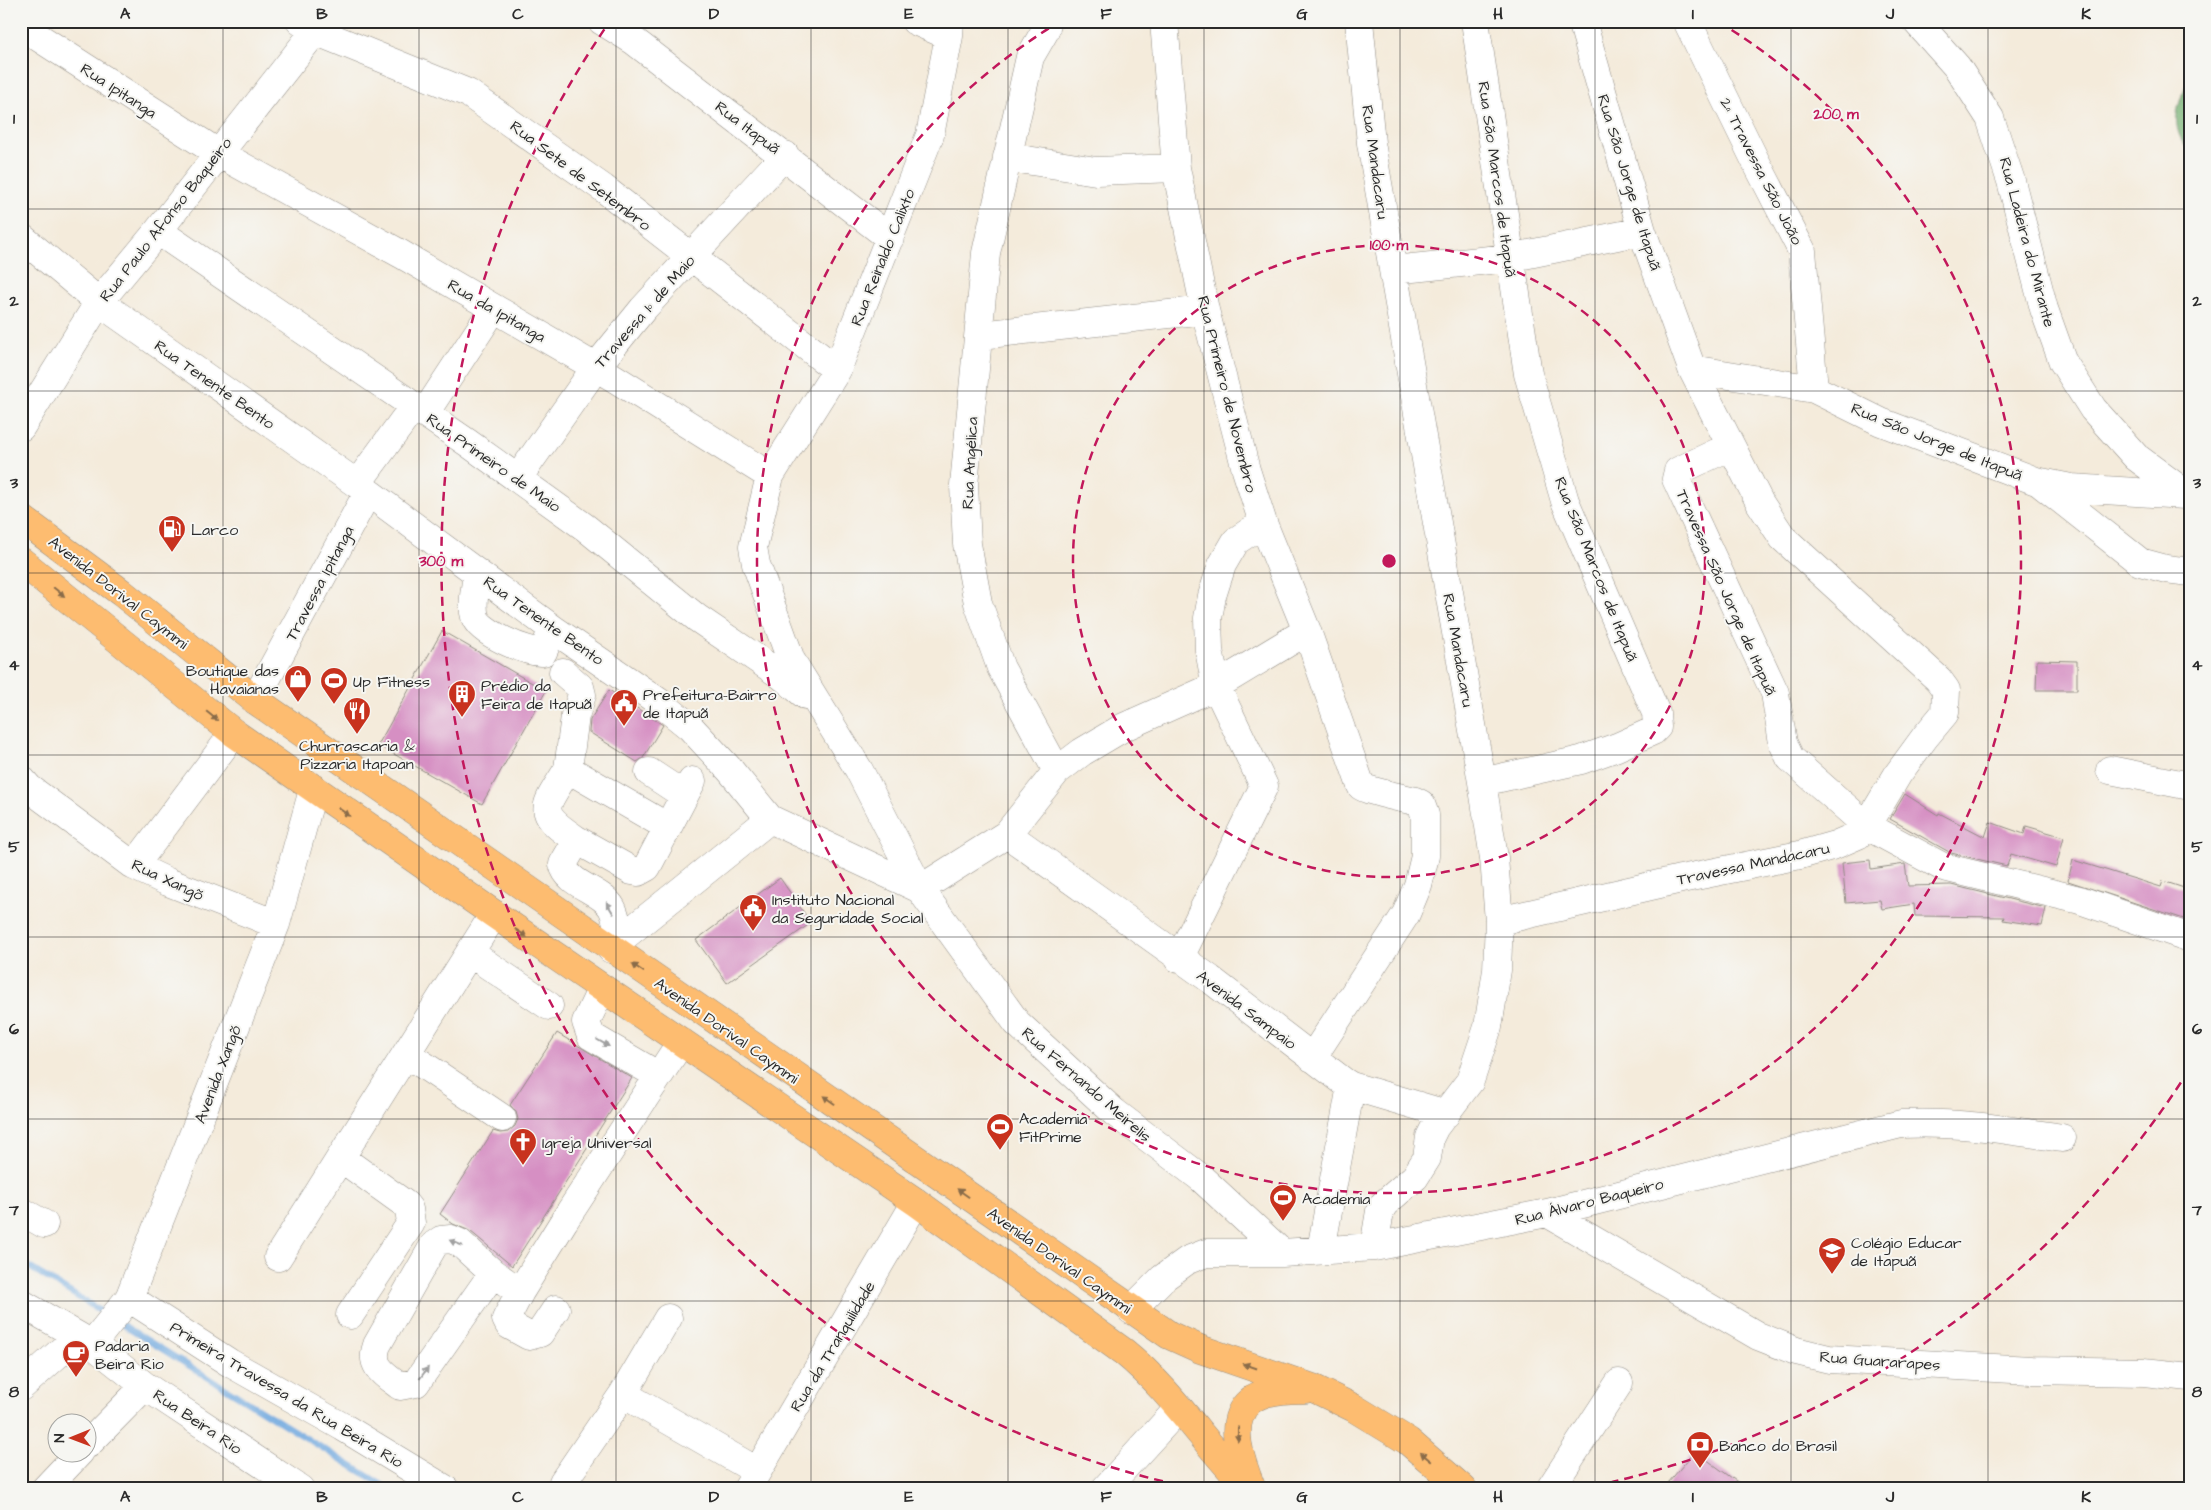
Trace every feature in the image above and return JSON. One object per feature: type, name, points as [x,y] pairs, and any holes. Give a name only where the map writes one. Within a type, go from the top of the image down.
[{"type":"main road","name":"Avenida Dorival Caymmi","points":[[21,518],[122,593],[255,700],[570,920],[616,944],[1168,1335],[1200,1349],[1313,1388],[1354,1408],[1408,1441],[1463,1489]]},
{"type":"main road","points":[[21,561],[234,733],[313,790],[916,1202],[1124,1352],[1146,1370],[1220,1460],[1250,1489]]},
{"type":"main road","points":[[1250,1489],[1239,1450],[1236,1431],[1241,1415],[1249,1401],[1264,1394],[1313,1388]]},
{"type":"street","name":"Rua Itapuã","points":[[602,21],[634,41],[890,238]]},
{"type":"street","points":[[915,21],[949,29]]},
{"type":"street","name":"Rua Angélica","points":[[1048,21],[1045,31],[1030,57],[986,253],[980,335],[964,485],[967,544],[978,603],[1000,668],[1057,771]]},
{"type":"street","name":"Rua Primeiro de Novembro","points":[[1164,21],[1176,168],[1205,310],[1246,470],[1263,523],[1307,631],[1349,753],[1364,790],[1378,791],[1420,804],[1425,814],[1425,856],[1418,885],[1406,914],[1312,1058]]},
{"type":"street","name":"Rua Mandacaru","points":[[1359,21],[1371,143],[1482,782],[1494,858],[1499,921],[1497,970],[1488,1027],[1470,1081],[1430,1137],[1427,1158],[1416,1177],[1384,1204],[1380,1211],[1374,1247]]},
{"type":"street","name":"Rua São Marcos de Itapuã","points":[[1475,21],[1509,258],[1528,374],[1565,501],[1658,721],[1652,731],[1617,747],[1581,760],[1482,782]]},
{"type":"street","name":"Rua São Jorge de Itapuã","points":[[1582,21],[1642,231],[1692,369],[1760,503],[1784,538],[1938,679],[1946,690],[1945,713]]},
{"type":"street","name":"2ª Travessa São João","points":[[1688,21],[1802,251],[1814,388]]},
{"type":"street","name":"Rua Ladeira do Mirante","points":[[1916,21],[1957,67],[1990,118],[2011,181],[2044,309],[2063,362],[2092,409],[2136,457],[2188,496]]},
{"type":"street","name":"Rua Ipitanga","points":[[22,23],[218,153]]},
{"type":"street","name":"Rua Paulo Afonso Baqueiro","points":[[21,427],[99,302],[158,232],[313,25]]},
{"type":"street","name":"Rua Sete de Setembro","points":[[313,25],[468,93],[603,188],[690,258],[837,370]]},
{"type":"street","name":"Rua Reinaldo Calixto","points":[[820,707],[791,660],[756,564],[753,547],[770,476],[837,370],[930,135],[949,29]]},
{"type":"street","name":"Rua da Ipitanga","points":[[218,153],[596,367],[770,476]]},
{"type":"street","name":"Travessa 1º de Maio","points":[[518,478],[596,367],[643,309],[784,155]]},
{"type":"street","points":[[1007,157],[1096,170],[1176,168]]},
{"type":"street","points":[[1393,270],[1509,258],[1642,231]]},
{"type":"street","name":"Rua Primeiro de Maio","points":[[158,232],[518,478],[586,528],[697,618],[782,676],[820,707]]},
{"type":"street","name":"Rua Tenente Bento","points":[[21,237],[99,302],[362,488],[552,629],[597,658],[690,727],[730,770],[770,820],[920,889]]},
{"type":"street","name":"Travessa Ipitanga","points":[[255,700],[362,488],[494,308]]},
{"type":"street","points":[[980,335],[1205,310]]},
{"type":"street","name":"Rua São Jorge de Itapuã","points":[[1692,369],[1814,388],[1882,422],[2036,481],[2071,488],[2188,496]]},
{"type":"street","name":"Travessa São Jorge de Itapuã","points":[[1731,446],[1678,471],[1676,479],[1775,693],[1786,752],[1790,758],[1867,826]]},
{"type":"street","points":[[2036,481],[2140,562],[2166,569],[2190,572]]},
{"type":"street","points":[[1179,959],[1264,786],[1216,686],[1209,650],[1208,618],[1212,596],[1222,565],[1236,541],[1263,523]]},
{"type":"street","points":[[477,573],[474,610],[475,619],[480,625],[517,647],[532,652],[543,652],[552,629]]},
{"type":"street","points":[[920,889],[1007,834],[1057,771],[1082,752],[1124,727],[1216,686],[1307,631]]},
{"type":"street","points":[[563,672],[580,687],[582,695],[575,716],[568,770],[548,803],[547,809],[552,823],[577,840],[632,871],[638,872],[646,867],[666,826],[688,788],[649,772]]},
{"type":"street","name":"Rua Fernando Meirelis","points":[[820,707],[859,770],[920,889],[1017,1023],[1114,1112],[1202,1178],[1282,1253]]},
{"type":"street","name":"Travessa Mandacaru","points":[[1499,921],[1681,879],[1800,855],[1850,838],[1867,826],[1898,774],[1925,736],[1945,713]]},
{"type":"street","points":[[134,866],[234,733]]},
{"type":"street","points":[[568,770],[666,826]]},
{"type":"street","points":[[2110,770],[2190,786]]},
{"type":"street","name":"Rua Xangõ","points":[[21,779],[29,788],[134,866],[168,882],[276,924]]},
{"type":"street","name":"Avenida Xangõ","points":[[21,1387],[91,1338],[128,1300],[276,924],[313,790]]},
{"type":"street","points":[[616,944],[770,820]]},
{"type":"street","points":[[1867,826],[1943,866],[2080,900],[2190,938]]},
{"type":"street","name":"Avenida Sampaio","points":[[1007,834],[1179,959],[1210,979],[1351,1086],[1446,1114]]},
{"type":"street","points":[[577,840],[563,864],[567,874],[605,900],[612,908],[616,944]]},
{"type":"street","points":[[570,920],[581,911],[587,898],[586,887]]},
{"type":"street","points":[[278,1257],[494,914]]},
{"type":"street","points":[[470,953],[549,1006]]},
{"type":"street","points":[[602,988],[586,1022],[592,1036],[659,1076]]},
{"type":"street","points":[[556,1309],[540,1333],[529,1336],[509,1325],[506,1319],[520,1292],[564,1221],[681,1042]]},
{"type":"street","points":[[407,1054],[502,1118]]},
{"type":"street","points":[[1321,1250],[1351,1086]]},
{"type":"street","name":"Rua Álvaro Baqueiro","points":[[1131,1310],[1163,1278],[1188,1260],[1206,1253],[1282,1253],[1374,1247],[1547,1213],[1901,1124],[1924,1123],[2014,1130],[2062,1138]]},
{"type":"street","points":[[341,1158],[405,1204],[411,1217],[411,1223],[350,1315]]},
{"type":"street","name":"Rua da Tranquilidade","points":[[752,1480],[916,1202]]},
{"type":"street","name":"Rua Guararapes","points":[[1547,1213],[1758,1336],[1796,1351],[1829,1359],[2031,1370],[2144,1372],[2190,1377]]},
{"type":"street","points":[[493,1273],[416,1384],[400,1386],[378,1370],[374,1361],[377,1345],[434,1244],[450,1239],[460,1243],[493,1273],[520,1292]]},
{"type":"street","name":"Primeira Travessa da Rua Beira Rio","points":[[128,1300],[230,1363],[343,1427],[445,1489]]},
{"type":"street","name":"Rua Beira Rio","points":[[21,1304],[91,1338],[145,1386],[296,1488]]},
{"type":"street","points":[[562,1482],[622,1394],[668,1318]]},
{"type":"street","points":[[1550,1489],[1619,1383]]},
{"type":"street","points":[[98,1434],[145,1386]]},
{"type":"street","points":[[622,1394],[752,1480]]},
{"type":"street","points":[[1105,1489],[1179,1408]]},
{"type":"street","points":[[45,1489],[71,1462]]},
{"type":"green space","points":[[2190,76],[2190,152],[2179,133],[2177,115]]},
{"type":"building","name":"Prédio da Feira de Itapuã","points":[[442,631],[546,691],[482,804],[378,745]]},
{"type":"building","points":[[2037,660],[2077,661],[2077,690],[2036,690]]},
{"type":"building","name":"Prefeitura-Bairro de Itapuã","points":[[609,690],[663,725],[643,758],[637,762],[589,732],[590,720]]},
{"type":"building","points":[[1905,794],[1938,815],[1939,813],[1985,837],[1990,822],[2024,834],[2026,826],[2064,837],[2056,867],[2011,854],[2007,866],[1951,853],[1890,819]]},
{"type":"building","points":[[1870,860],[1871,869],[1905,864],[1908,886],[1951,885],[2046,908],[2042,926],[2003,920],[2004,917],[1915,916],[1914,904],[1882,909],[1880,900],[1846,903],[1842,863]]},
{"type":"building","points":[[2073,860],[2161,887],[2163,881],[2190,890],[2190,921],[2068,881]]},
{"type":"building","name":"Instituto Nacional da Seguridade Social","points":[[780,878],[811,923],[727,983],[696,940]]},
{"type":"building","name":"Igreja Universal","points":[[557,1033],[632,1078],[512,1266],[470,1231],[453,1224],[440,1214],[493,1131],[500,1133],[508,1132],[515,1126],[518,1119],[516,1112],[510,1105]]},
{"type":"building","name":"Banco do Brasil","points":[[1695,1451],[1747,1489],[1663,1489]]},
{"type":"waterway","points":[[21,1262],[107,1315]]},
{"type":"waterway","points":[[118,1322],[389,1489]]},
{"type":"place","name":"Larco","points":[[172,553]]},
{"type":"place","name":"Boutique das Havaianas","points":[[298,703]]},
{"type":"place","name":"Up Fitness","points":[[334,705]]},
{"type":"place","name":"Prédio da Feira de Itapuã","points":[[462,718]]},
{"type":"place","name":"Prefeitura-Bairro de Itapuã","points":[[624,727]]},
{"type":"place","name":"Churrascaria & Pizzaria Itapoan","points":[[357,735]]},
{"type":"place","name":"Instituto Nacional da Seguridade Social","points":[[753,932]]},
{"type":"place","name":"Academia FitPrime","points":[[1000,1151]]},
{"type":"place","name":"Igreja Universal","points":[[523,1166]]},
{"type":"place","name":"Academia","points":[[1283,1222]]},
{"type":"place","name":"Colégio Educar de Itapuã","points":[[1832,1275]]},
{"type":"place","name":"Padaria Beira Rio","points":[[76,1378]]},
{"type":"place","name":"Banco do Brasil","points":[[1700,1469]]}]
